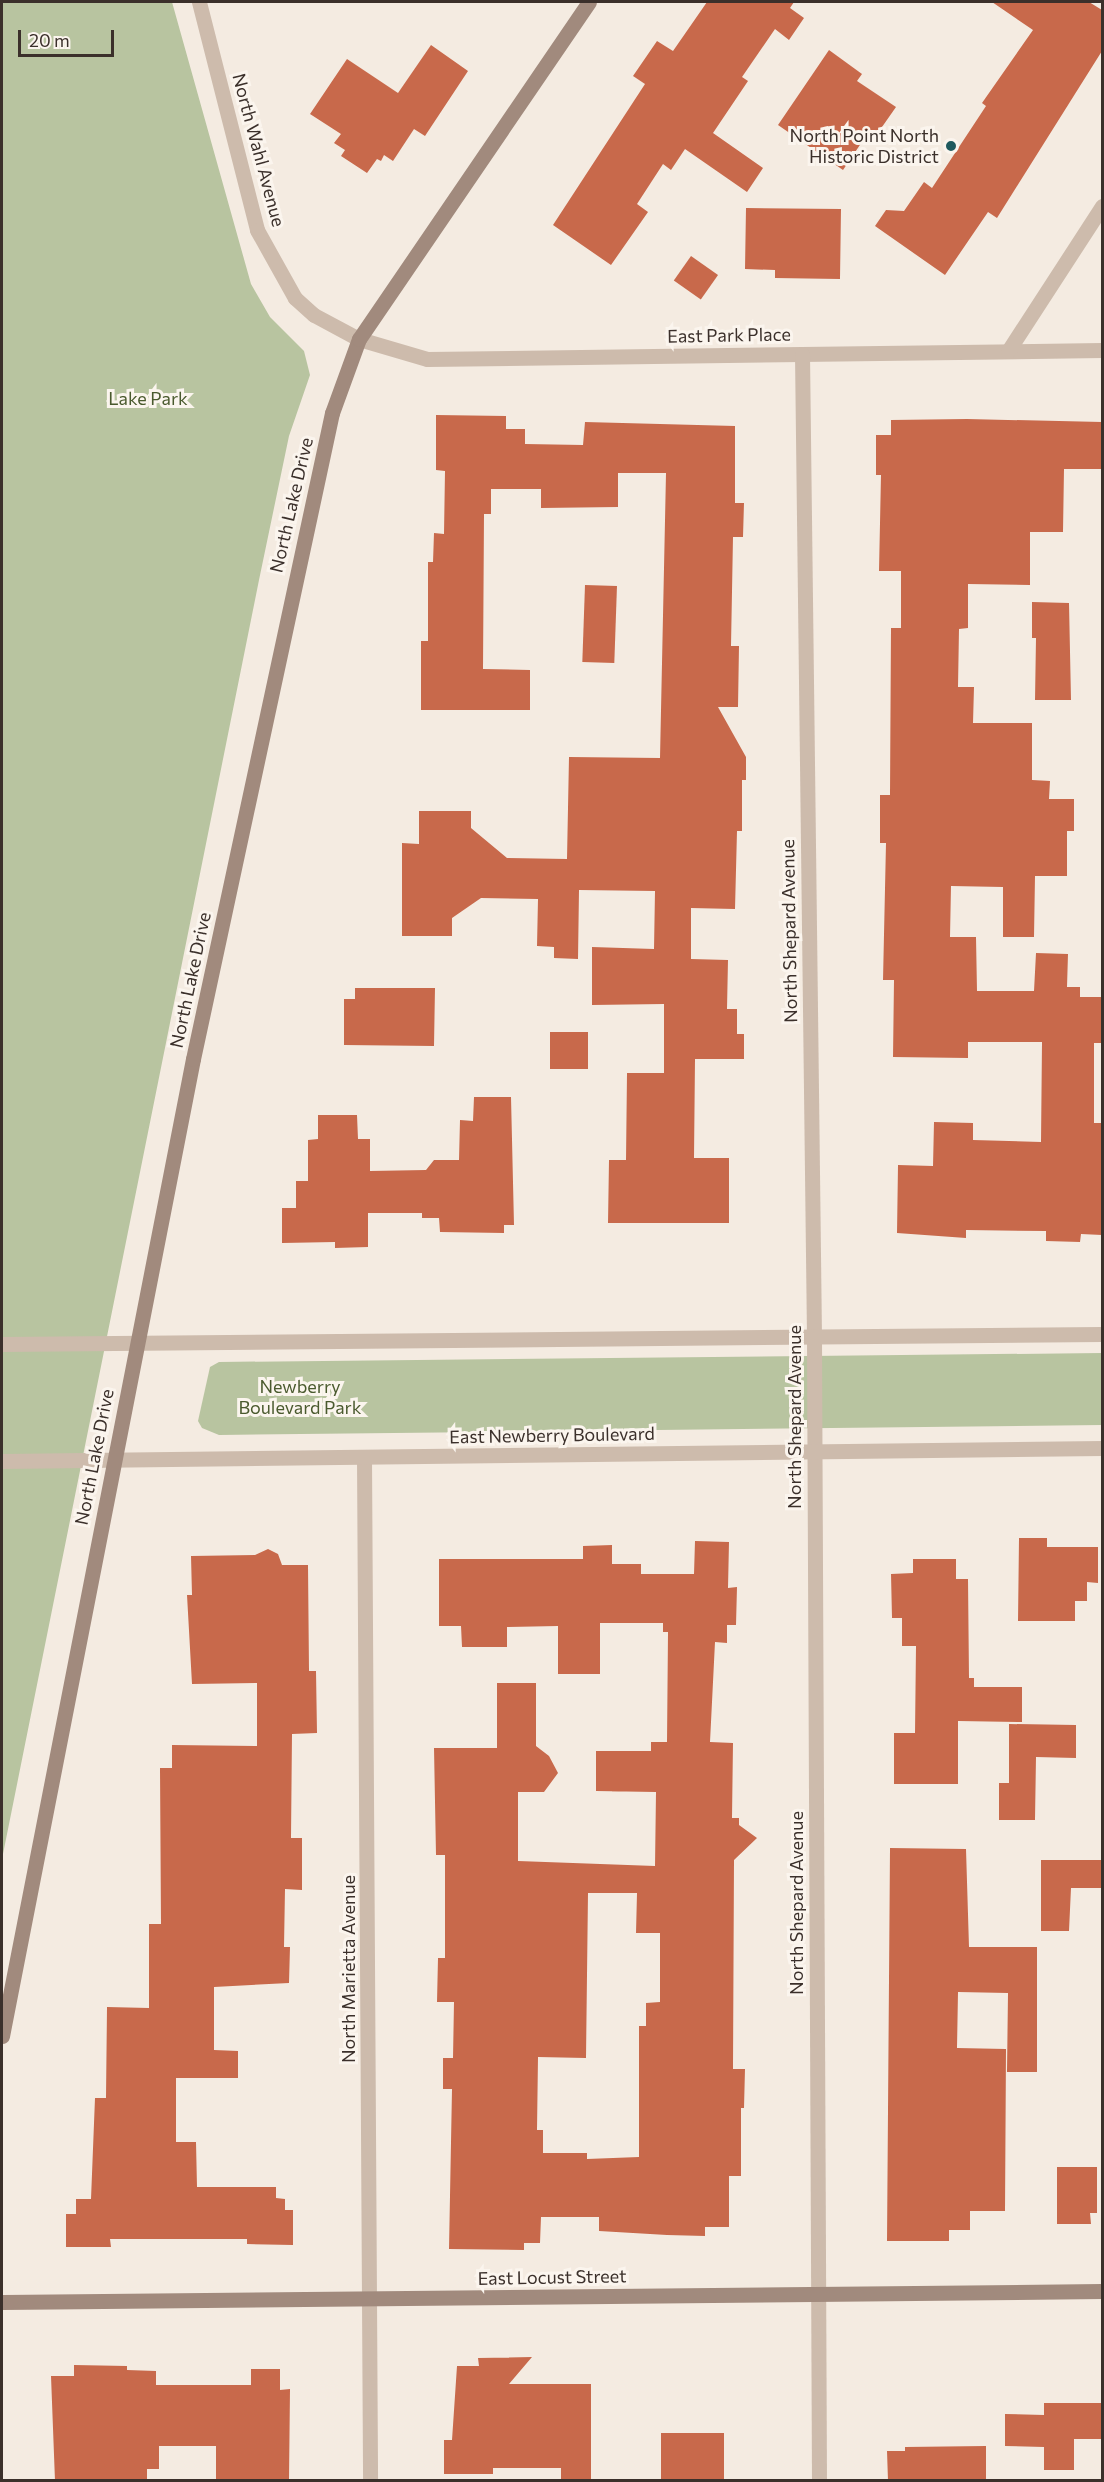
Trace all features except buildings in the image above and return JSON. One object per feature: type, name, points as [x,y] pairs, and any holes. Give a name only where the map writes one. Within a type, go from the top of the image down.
[{"type":"main road","name":"North Lake Drive","points":[[2,2036],[137,1342],[315,480],[332,413],[359,339],[589,2]]},
{"type":"main road","name":"East Locust Street","points":[[2,2302],[1102,2291]]},
{"type":"street","name":"North Wahl Avenue","points":[[200,2],[257,230],[295,298],[314,315],[359,339]]},
{"type":"street","points":[[1008,351],[1102,206]]},
{"type":"street","name":"East Park Place","points":[[359,339],[427,359],[1102,350]]},
{"type":"street","name":"North Shepard Avenue","points":[[802,354],[814,1336],[819,2481]]},
{"type":"street","points":[[2,1344],[1102,1334]]},
{"type":"street","name":"East Newberry Boulevard","points":[[2,1461],[1102,1448]]},
{"type":"street","name":"North Marietta Avenue","points":[[364,1457],[370,2481]]},
{"type":"green space","name":"Lake Park","points":[[2,2],[172,2],[251,284],[270,317],[304,351],[310,375],[289,436],[259,580],[2,1859]]},
{"type":"green space","name":"Newberry Boulevard Park","points":[[1102,1353],[1102,1425],[219,1435],[202,1428],[198,1421],[210,1367],[219,1362]]},
{"type":"place","name":"North Point North Historic District","points":[[951,146]]}]
